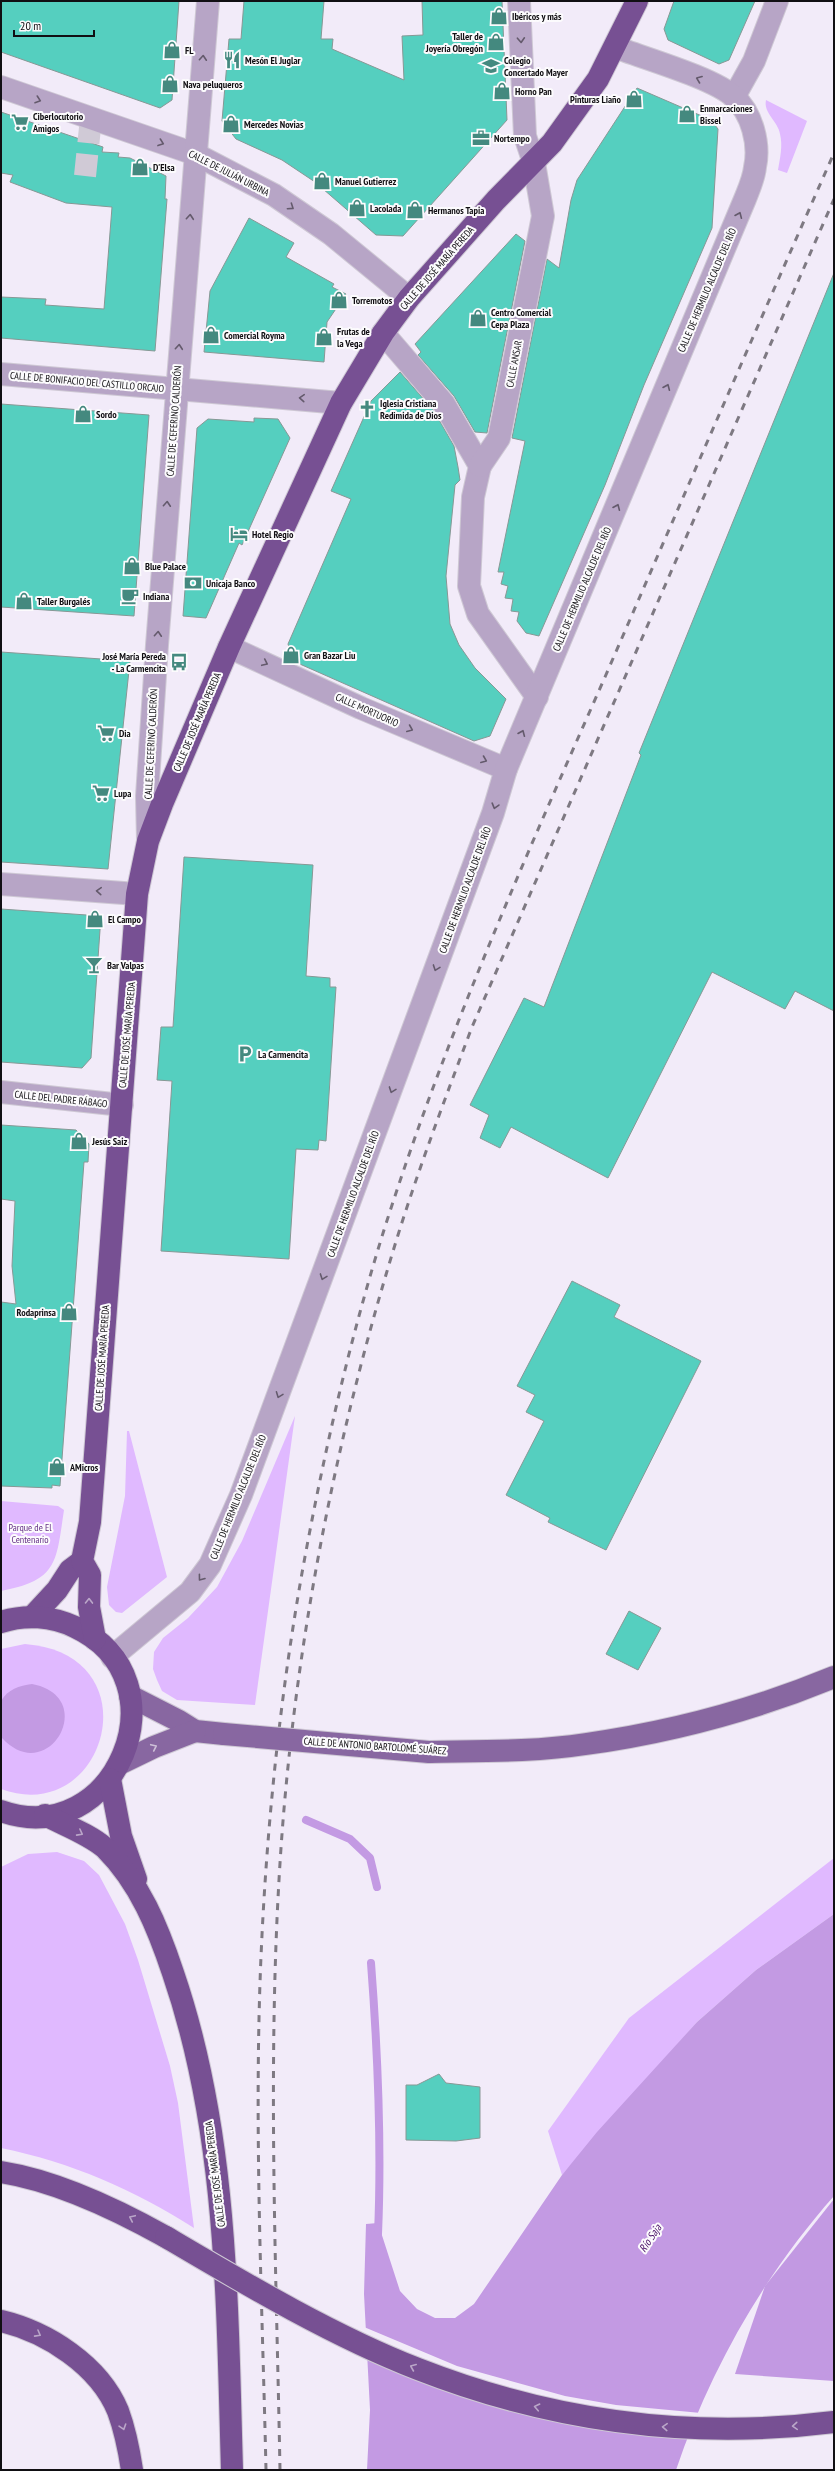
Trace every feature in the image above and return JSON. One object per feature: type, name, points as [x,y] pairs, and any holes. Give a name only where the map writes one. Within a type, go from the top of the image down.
[{"type":"highway","name":"CALLE DE JOSÉ MARÍA PEREDA","points":[[82,1561],[90,1522],[138,894],[148,841],[229,647],[341,403],[383,333],[409,298],[496,200],[552,143],[598,79],[615,48],[637,1]]},
{"type":"highway","points":[[32,1617],[57,1590],[70,1570],[82,1561],[90,1575],[89,1607],[95,1639]]},
{"type":"highway","points":[[1,1622],[32,1617],[59,1621],[84,1631],[95,1639],[112,1657],[123,1676],[130,1696],[131,1726],[127,1746],[115,1772],[95,1794],[76,1806],[45,1815],[11,1813],[1,1830]]},
{"type":"highway","name":"CALLE DE JOSÉ MARÍA PEREDA","points":[[115,1772],[121,1836],[139,1890],[166,1951],[185,2009],[212,2137],[224,2251],[232,2470]]},
{"type":"highway","name":"CALLE DE JOSÉ MARÍA PEREDA","points":[[45,1815],[104,1848],[139,1890]]},
{"type":"highway","points":[[1,2172],[32,2180],[88,2199],[137,2221],[291,2307],[367,2346],[416,2368],[497,2396],[578,2415],[655,2426],[732,2429],[834,2422]]},
{"type":"highway","points":[[1,2321],[30,2330],[60,2346],[87,2368],[105,2389],[118,2410],[126,2436],[132,2470]]},
{"type":"main road","name":"CALLE DE ANTONIO BARTOLOMÉ SUÁREZ","points":[[130,1696],[179,1721],[195,1731],[429,1752],[518,1750],[585,1744],[651,1733],[714,1719],[834,1677]]},
{"type":"main road","name":"CALLE DE ANTONIO BARTOLOMÉ SUÁREZ","points":[[115,1772],[154,1747],[195,1731]]},
{"type":"street","name":"CALLE DE CEFERINO CALDERÓN","points":[[148,841],[149,763],[176,390],[208,1]]},
{"type":"street","name":"CALLE ANSAR","points":[[519,1],[526,136],[534,163],[542,216],[499,438],[480,466],[473,497],[469,586],[478,614],[537,698]]},
{"type":"street","points":[[734,97],[754,60],[777,1]]},
{"type":"street","name":"CALLE DE HERMILIO ALCALDE DEL RÍO","points":[[112,1657],[190,1592],[204,1575],[221,1544],[295,1352],[493,813],[506,768],[537,698],[745,199],[755,168],[757,148],[748,118],[734,97],[705,81],[615,48]]},
{"type":"street","name":"CALLE DE JULIÁN URBINA","points":[[1,87],[195,154],[274,195],[331,234],[409,298]]},
{"type":"street","points":[[383,333],[444,404],[480,466]]},
{"type":"street","name":"CALLE DE BONIFACIO DEL CASTILLO ORCAJO","points":[[1,374],[176,390],[308,398],[341,403]]},
{"type":"street","name":"CALLE MORTUORIO","points":[[229,647],[361,708],[506,768]]},
{"type":"street","points":[[1,884],[138,894]]},
{"type":"street","name":"CALLE DEL PADRE RÁBAGO","points":[[1,1092],[122,1105]]},
{"type":"green space","points":[[766,100],[807,121],[787,173],[778,170],[781,152],[781,138],[779,129],[767,109]]},
{"type":"green space","points":[[295,1416],[255,1705],[177,1700],[162,1691],[153,1669],[154,1652],[163,1638],[188,1618],[217,1587],[242,1541]]},
{"type":"green space","points":[[127,1431],[129,1431],[167,1577],[122,1613],[116,1612],[109,1605],[107,1587],[125,1496]]},
{"type":"green space","name":"Parque de El Centenario","points":[[1,1501],[58,1506],[64,1510],[56,1556],[44,1575],[20,1587],[1,1591]]},
{"type":"green space","points":[[25,1644],[66,1655],[91,1676],[102,1705],[101,1735],[89,1763],[67,1784],[38,1794],[1,1789],[1,1649]]},
{"type":"green space","points":[[57,1852],[84,1861],[99,1875],[125,1924],[138,1960],[170,2066],[178,2103],[194,2228],[149,2201],[77,2169],[1,2148],[1,1867],[28,1854]]},
{"type":"green space","points":[[834,1858],[834,1914],[756,1970],[697,2022],[562,2175],[548,2131],[629,2018]]},
{"type":"shaded area","points":[[834,2199],[834,2381],[735,2374],[765,2286]]},
{"type":"water","points":[[32,1684],[52,1692],[62,1705],[65,1720],[60,1735],[50,1746],[36,1752],[19,1751],[2,1738],[1,1701],[10,1691]]},
{"type":"water","name":"Río Saja","points":[[834,1914],[834,2196],[785,2258],[762,2291],[742,2325],[722,2360],[705,2396],[676,2470],[367,2470],[370,2410],[364,2294],[366,2224],[378,2223],[400,2291],[417,2309],[435,2318],[455,2318],[474,2304],[562,2175],[597,2132],[697,2022],[756,1970]]},
{"type":"pier","points":[[364,2327],[457,2366],[565,2396],[616,2405],[701,2413],[690,2439],[610,2431],[553,2420],[365,2355]]},
{"type":"building","points":[[1,1],[179,1],[172,100],[160,108],[1,52]]},
{"type":"building","points":[[244,1],[324,1],[321,39],[333,39],[332,49],[404,80],[402,36],[423,35],[422,1],[502,1],[507,120],[403,236],[376,235],[315,182],[282,160],[236,139],[222,121],[229,39],[241,39]]},
{"type":"building","points":[[674,1],[755,1],[729,60],[719,64],[668,40],[664,29]]},
{"type":"building","points":[[637,88],[711,120],[718,129],[712,228],[644,385],[605,485],[539,636],[526,633],[517,621],[519,612],[511,611],[513,599],[505,598],[508,586],[501,584],[504,572],[498,572],[525,441],[512,438],[547,259],[559,268],[571,200],[577,180]]},
{"type":"building","points":[[1,112],[103,147],[102,152],[119,153],[118,157],[130,158],[166,176],[165,199],[167,199],[155,351],[1,338],[1,297],[46,299],[45,305],[104,309],[112,207],[66,203],[10,182],[13,175],[1,173]]},
{"type":"building","points":[[249,218],[294,243],[286,257],[334,284],[332,287],[346,294],[327,322],[324,362],[204,352],[210,291]]},
{"type":"building","name":"Centro Comercial Cepa Plaza","points":[[516,234],[525,241],[487,433],[475,432],[454,396],[418,355],[421,352],[415,344]]},
{"type":"building","points":[[834,273],[834,1011],[795,991],[785,1009],[712,972],[608,1178],[511,1127],[500,1148],[480,1138],[489,1115],[470,1105],[524,998],[544,1007],[641,755],[639,753]]},
{"type":"building","points":[[400,372],[434,411],[454,446],[460,480],[455,485],[446,576],[450,624],[459,645],[475,668],[506,699],[490,736],[474,741],[293,661],[288,644],[351,499],[331,491],[371,401]]},
{"type":"building","points":[[1,404],[149,415],[134,616],[1,607]]},
{"type":"building","points":[[254,418],[278,419],[290,438],[242,545],[239,543],[206,618],[183,616],[197,428],[208,419],[254,422]]},
{"type":"building","points":[[1,652],[130,661],[108,869],[1,862]]},
{"type":"building","name":"La Carmencita","points":[[184,857],[313,865],[306,976],[330,978],[330,987],[336,987],[326,1141],[319,1140],[318,1150],[296,1149],[289,1259],[161,1251],[172,1081],[157,1080],[161,1027],[173,1027]]},
{"type":"building","points":[[1,909],[101,916],[91,1058],[82,1068],[1,1062]]},
{"type":"building","points":[[1,1125],[76,1130],[89,1144],[88,1162],[84,1162],[60,1486],[52,1485],[52,1488],[1,1486],[1,1302],[16,1304],[12,1266],[15,1201],[1,1199]]},
{"type":"building","points":[[572,1281],[620,1305],[614,1317],[701,1361],[606,1550],[548,1522],[550,1518],[506,1495],[544,1421],[526,1412],[535,1395],[517,1386]]},
{"type":"building","points":[[629,1611],[661,1628],[638,1670],[606,1654]]},
{"type":"building","points":[[439,2074],[446,2083],[480,2087],[480,2138],[456,2141],[406,2140],[406,2085],[417,2085]]},
{"type":"waterway","points":[[306,1820],[350,1839],[370,1858],[377,1887]]},
{"type":"waterway","points":[[371,1963],[379,2098],[380,2165],[378,2234]]},
{"type":"tunnel","points":[[85,176],[91,118]]},
{"type":"railway","points":[[266,2470],[259,2202],[258,2069],[259,2002],[268,1844],[276,1753],[294,1618],[319,1486],[348,1357],[371,1272],[407,1159],[459,1019],[545,813],[834,153]]},
{"type":"railway","points":[[280,2470],[275,2226],[274,2064],[275,1983],[283,1821],[299,1673],[311,1599],[324,1525],[357,1379],[406,1209],[472,1027],[834,199]]},
{"type":"place","name":"Ibéricos y más","points":[[499,16]]},
{"type":"place","name":"Taller de Joyería Obregón","points":[[496,42]]},
{"type":"place","name":"FL","points":[[172,50]]},
{"type":"place","name":"Mesón El Juglar","points":[[232,60]]},
{"type":"place","name":"Colegio Concertado Mayer","points":[[491,66]]},
{"type":"place","name":"Nava peluqueros","points":[[170,84]]},
{"type":"place","name":"Horno Pan","points":[[502,91]]},
{"type":"place","name":"Pinturas Liaño","points":[[634,99]]},
{"type":"place","name":"Enmarcaciones Bissel","points":[[687,114]]},
{"type":"place","name":"Ciberlocutorio Amigos","points":[[20,122]]},
{"type":"place","name":"Mercedes Novias","points":[[231,124]]},
{"type":"place","name":"Nortempo","points":[[481,138]]},
{"type":"place","name":"D'Elsa","points":[[140,167]]},
{"type":"place","name":"Manuel Gutierrez","points":[[322,181]]},
{"type":"place","name":"Lacolada","points":[[357,208]]},
{"type":"place","name":"Hermanos Tapia","points":[[415,210]]},
{"type":"place","name":"Torremotos","points":[[339,300]]},
{"type":"place","name":"Centro Comercial Cepa Plaza","points":[[478,318]]},
{"type":"place","name":"Comercial Royma","points":[[211,335]]},
{"type":"place","name":"Frutas de la Vega","points":[[324,337]]},
{"type":"place","name":"Iglesia Cristiana Redimida de Dios","points":[[367,409]]},
{"type":"place","name":"Sordo","points":[[83,414]]},
{"type":"place","name":"Hotel Regio","points":[[239,534]]},
{"type":"place","name":"Blue Palace","points":[[132,566]]},
{"type":"place","name":"Unicaja Banco","points":[[193,583]]},
{"type":"place","name":"Indiana","points":[[130,596]]},
{"type":"place","name":"Taller Burgalés","points":[[24,601]]},
{"type":"place","name":"Gran Bazar Liu","points":[[291,655]]},
{"type":"place","name":"José María Pereda - La Carmencita","points":[[179,662]]},
{"type":"place","name":"Dia","points":[[106,733]]},
{"type":"place","name":"Lupa","points":[[101,793]]},
{"type":"place","name":"El Campo","points":[[95,919]]},
{"type":"place","name":"Bar Valpas","points":[[94,965]]},
{"type":"place","name":"La Carmencita","points":[[245,1054]]},
{"type":"place","name":"Jesús Saiz","points":[[79,1141]]},
{"type":"place","name":"Rodaprinsa","points":[[69,1312]]},
{"type":"place","name":"AMicros","points":[[57,1467]]}]
